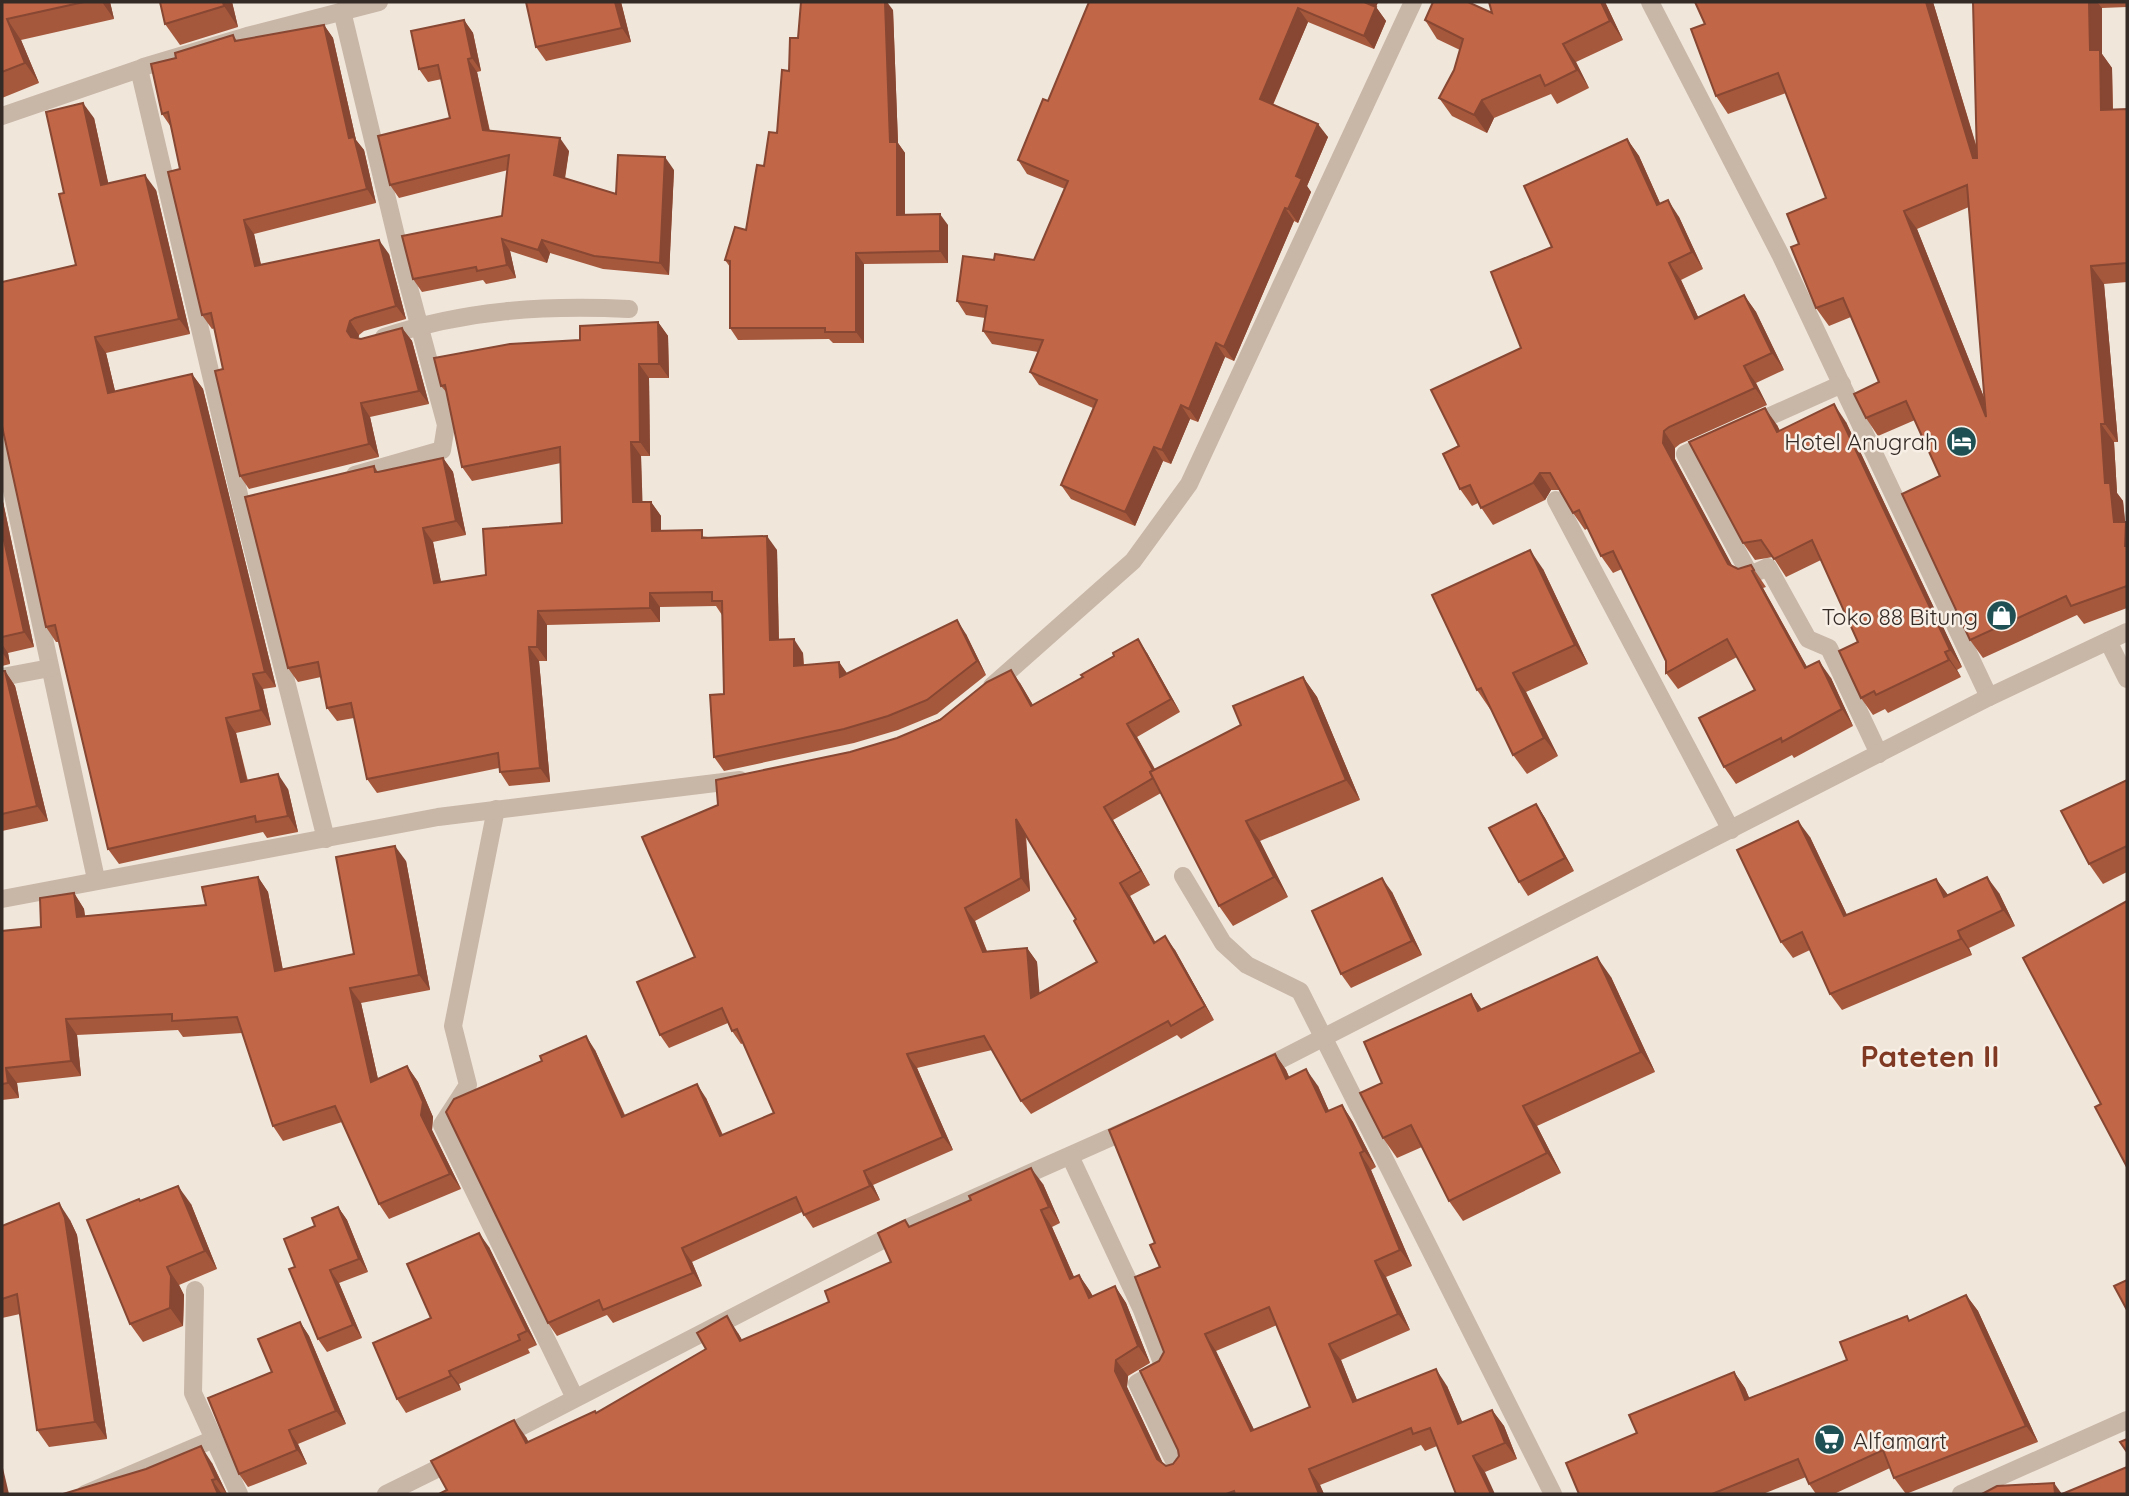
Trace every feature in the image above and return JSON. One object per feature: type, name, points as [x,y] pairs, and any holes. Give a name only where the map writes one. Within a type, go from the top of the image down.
[{"type":"street","points":[[2,116],[139,69],[375,2]]},
{"type":"street","points":[[983,694],[1133,561],[1189,484],[1413,2]]},
{"type":"street","points":[[1650,2],[1780,254],[1989,697]]},
{"type":"street","points":[[342,11],[446,425],[442,450],[344,478]]},
{"type":"street","points":[[139,69],[248,501],[326,839]]},
{"type":"street","points":[[368,342],[420,325],[477,313],[523,308],[629,309]]},
{"type":"street","points":[[1842,384],[1685,454],[1750,575],[1768,568],[1808,639],[1829,648],[1879,754]]},
{"type":"street","points":[[2,444],[96,879]]},
{"type":"street","points":[[1556,500],[1731,830]]},
{"type":"street","points":[[1242,1079],[1989,697],[2127,632]]},
{"type":"street","points":[[2108,641],[2127,679]]},
{"type":"street","points":[[2,677],[50,668]]},
{"type":"street","points":[[2,899],[96,879],[438,817],[753,777]]},
{"type":"street","points":[[496,809],[453,1026],[468,1086],[442,1125],[575,1398]]},
{"type":"street","points":[[1183,876],[1223,943],[1247,965],[1300,991],[1553,1494]]},
{"type":"street","points":[[386,1494],[900,1231],[1156,1118]]},
{"type":"street","points":[[1070,1156],[1142,1310],[1164,1368],[1137,1383],[1179,1471]]},
{"type":"street","points":[[195,1290],[193,1393],[239,1494]]},
{"type":"street","points":[[1961,1494],[2127,1420]]},
{"type":"street","points":[[85,1494],[214,1439]]},
{"type":"building","points":[[2,2],[84,2],[7,19],[25,63],[2,72]]},
{"type":"building","points":[[160,2],[223,2],[224,6],[165,24]]},
{"type":"building","points":[[526,2],[615,2],[622,28],[536,47]]},
{"type":"building","points":[[801,2],[885,2],[890,142],[897,142],[897,215],[940,214],[940,251],[856,253],[856,332],[825,332],[825,328],[730,328],[730,261],[725,260],[735,227],[746,230],[757,165],[764,166],[769,132],[777,133],[782,70],[789,71],[790,38],[798,38]]},
{"type":"building","points":[[1089,2],[1364,2],[1376,7],[1364,36],[1298,8],[1260,99],[1318,124],[1296,176],[1302,179],[1288,209],[1285,208],[1224,347],[1216,343],[1189,409],[1181,405],[1162,450],[1154,447],[1125,512],[1061,485],[1097,400],[1030,372],[1043,340],[983,331],[987,306],[957,301],[963,256],[994,260],[995,254],[1034,260],[1068,181],[1018,160],[1043,99],[1048,101]]},
{"type":"building","points":[[1433,2],[1468,2],[1492,13],[1489,2],[1601,2],[1610,21],[1563,44],[1577,70],[1545,86],[1540,75],[1482,100],[1474,115],[1439,98],[1454,70],[1463,39],[1425,20]]},
{"type":"building","points":[[1695,2],[1926,2],[1973,158],[1977,158],[1973,2],[2089,2],[2090,50],[2100,50],[2101,110],[2127,109],[2127,263],[2091,266],[2105,424],[2101,424],[2105,483],[2110,483],[2114,522],[2126,522],[2127,586],[2071,606],[2066,596],[1970,640],[1902,494],[1940,476],[1906,401],[1866,418],[1854,394],[1879,382],[1843,298],[1816,308],[1791,247],[1799,244],[1787,214],[1826,198],[1778,73],[1716,96],[1691,29],[1705,24]],"holes":[[[1967,185],[1986,417],[1904,211]]]},
{"type":"building","points":[[464,20],[472,58],[468,59],[483,130],[560,138],[554,175],[616,194],[618,155],[665,157],[660,263],[594,256],[542,240],[538,250],[502,239],[507,265],[477,271],[476,267],[413,279],[402,236],[502,216],[509,155],[390,185],[378,136],[450,118],[438,65],[419,69],[411,31]]},
{"type":"building","points":[[324,25],[349,138],[354,137],[367,189],[244,220],[255,266],[379,240],[396,306],[355,318],[350,321],[347,331],[351,337],[361,339],[402,328],[419,391],[361,403],[369,444],[240,476],[215,371],[223,369],[211,313],[202,315],[168,172],[180,169],[168,112],[162,114],[151,64],[176,58],[175,53],[233,35],[235,41]]},
{"type":"building","points":[[83,103],[101,185],[145,175],[179,319],[95,337],[108,393],[192,374],[265,672],[253,674],[261,710],[226,718],[241,782],[278,774],[288,816],[256,822],[255,816],[108,849],[55,625],[46,627],[2,426],[2,282],[76,265],[59,194],[64,193],[46,112]]},
{"type":"building","points":[[1627,139],[1657,205],[1668,200],[1692,252],[1669,263],[1695,319],[1744,295],[1772,353],[1744,366],[1755,388],[1669,427],[1664,431],[1663,443],[1728,564],[1738,569],[1751,565],[1805,668],[1819,661],[1842,709],[1782,742],[1781,738],[1724,767],[1699,718],[1755,690],[1727,639],[1666,673],[1666,661],[1613,551],[1601,556],[1579,510],[1573,513],[1550,473],[1540,473],[1533,483],[1481,508],[1470,485],[1460,489],[1443,454],[1459,446],[1431,390],[1521,348],[1491,272],[1552,247],[1524,186]]},
{"type":"building","points":[[658,322],[659,364],[639,364],[640,442],[631,442],[633,502],[651,502],[652,531],[702,530],[702,538],[767,536],[770,640],[794,639],[794,666],[839,662],[840,677],[957,620],[977,661],[927,700],[888,716],[844,729],[714,757],[710,695],[724,694],[722,601],[712,601],[712,592],[650,593],[650,608],[538,611],[537,647],[529,647],[540,768],[500,772],[498,753],[367,779],[351,703],[327,708],[318,662],[288,668],[245,497],[374,466],[375,472],[378,472],[443,458],[456,521],[423,528],[434,583],[486,575],[483,529],[562,523],[560,447],[462,467],[445,385],[441,386],[434,358],[510,344],[580,340],[580,326]]},
{"type":"building","points":[[1834,404],[1950,650],[1945,652],[1949,660],[1876,695],[1874,691],[1861,698],[1839,651],[1858,642],[1812,540],[1774,559],[1761,540],[1743,543],[1689,442],[1765,408],[1777,432]]},
{"type":"building","points":[[2,531],[24,632],[2,637]]},
{"type":"building","points":[[1530,550],[1575,645],[1513,673],[1544,738],[1513,755],[1481,688],[1477,690],[1432,595]]},
{"type":"building","points":[[1138,639],[1171,699],[1127,724],[1153,770],[1150,772],[1153,778],[1104,807],[1141,871],[1120,883],[1154,943],[1165,936],[1205,1006],[1171,1026],[1168,1021],[1021,1101],[984,1036],[907,1054],[943,1137],[864,1171],[870,1186],[804,1215],[796,1197],[682,1248],[693,1273],[603,1310],[599,1300],[548,1323],[446,1112],[454,1099],[542,1061],[540,1056],[586,1036],[622,1117],[697,1084],[720,1136],[774,1113],[737,1029],[732,1031],[722,1008],[660,1035],[637,982],[695,957],[642,837],[718,805],[716,780],[850,752],[897,738],[940,720],[987,682],[1011,670],[1031,706],[1083,677],[1081,675],[1114,656],[1113,653]],"holes":[[[1016,819],[1076,919],[1074,921],[1097,962],[1031,998],[1027,948],[983,952],[965,908],[1021,878]]]},
{"type":"building","points":[[2,671],[5,671],[37,806],[2,814]]},
{"type":"building","points":[[1303,677],[1346,780],[1246,821],[1274,877],[1219,906],[1150,772],[1241,725],[1233,706]]},
{"type":"building","points":[[2127,780],[2127,846],[2089,864],[2061,811]]},
{"type":"building","points":[[1536,804],[1565,858],[1519,882],[1489,828]]},
{"type":"building","points":[[1798,821],[1844,916],[1936,879],[1944,897],[1987,877],[2003,910],[1958,931],[1961,939],[1830,994],[1802,932],[1781,942],[1737,850]]},
{"type":"building","points":[[395,846],[419,975],[350,988],[371,1082],[407,1066],[423,1102],[421,1115],[450,1174],[379,1204],[335,1106],[273,1126],[237,1017],[172,1021],[172,1014],[66,1019],[71,1061],[6,1068],[8,1083],[2,1084],[2,931],[41,927],[40,898],[74,893],[77,917],[206,905],[202,887],[258,877],[275,971],[354,954],[336,857]]},
{"type":"building","points":[[1382,878],[1412,941],[1341,974],[1312,911]]},
{"type":"building","points":[[2127,901],[2127,1167],[2095,1107],[2101,1104],[2023,958]]},
{"type":"building","points":[[1597,957],[1641,1052],[1523,1106],[1547,1153],[1449,1201],[1411,1125],[1383,1138],[1360,1093],[1382,1083],[1364,1042],[1471,994],[1478,1011]]},
{"type":"building","points":[[1275,1054],[1286,1079],[1306,1069],[1326,1112],[1342,1105],[1364,1151],[1360,1153],[1400,1250],[1375,1261],[1398,1314],[1329,1344],[1353,1402],[1436,1369],[1458,1424],[1492,1410],[1505,1443],[1473,1456],[1491,1494],[1456,1494],[1430,1428],[1413,1434],[1411,1428],[1309,1469],[1319,1494],[1235,1494],[1234,1491],[1226,1494],[439,1494],[447,1490],[431,1461],[514,1420],[526,1443],[595,1411],[596,1413],[706,1349],[697,1333],[727,1316],[740,1341],[829,1302],[825,1291],[891,1262],[878,1233],[905,1220],[909,1227],[971,1200],[969,1196],[1031,1168],[1049,1207],[1041,1210],[1070,1279],[1079,1275],[1089,1298],[1115,1286],[1138,1346],[1116,1360],[1115,1371],[1157,1459],[1166,1466],[1173,1464],[1179,1456],[1178,1450],[1140,1371],[1159,1361],[1164,1352],[1135,1277],[1160,1267],[1150,1245],[1155,1243],[1109,1130]],"holes":[[[1269,1307],[1310,1407],[1251,1431],[1205,1334]]]},
{"type":"building","points":[[178,1186],[205,1251],[167,1267],[171,1276],[170,1308],[130,1324],[87,1220]]},
{"type":"building","points":[[59,1203],[65,1218],[95,1422],[37,1430],[17,1294],[2,1299],[2,1226]]},
{"type":"building","points":[[338,1207],[359,1259],[330,1270],[353,1325],[318,1339],[289,1269],[295,1267],[284,1239],[315,1226],[312,1218]]},
{"type":"building","points":[[479,1233],[527,1331],[518,1335],[520,1340],[449,1371],[451,1376],[397,1399],[373,1343],[431,1318],[407,1264]]},
{"type":"building","points":[[2127,1280],[2127,1310],[2114,1286]]},
{"type":"building","points":[[1966,1295],[2026,1426],[1894,1478],[1883,1450],[1809,1484],[1798,1459],[1712,1494],[1579,1494],[1566,1463],[1637,1433],[1629,1415],[1734,1372],[1745,1400],[1847,1360],[1840,1342],[1907,1316],[1909,1321]]},
{"type":"building","points":[[300,1322],[336,1411],[289,1430],[297,1450],[239,1474],[208,1398],[272,1372],[258,1339]]},
{"type":"building","points":[[2127,1439],[2127,1452],[2120,1442]]},
{"type":"building","points":[[201,1446],[216,1479],[212,1480],[218,1494],[63,1494],[146,1469]]},
{"type":"building","points":[[2127,1467],[2127,1494],[2062,1494]]},
{"type":"building","points":[[2054,1483],[2055,1494],[1982,1494],[1997,1486]]},
{"type":"place","name":"Hotel Anugrah","points":[[1961,441]]},
{"type":"place","name":"Toko 88 Bitung","points":[[2001,616]]},
{"type":"place","name":"Alfamart","points":[[1830,1440]]},
{"type":"district","name":"Pateten II","points":[[1930,1056]]}]
